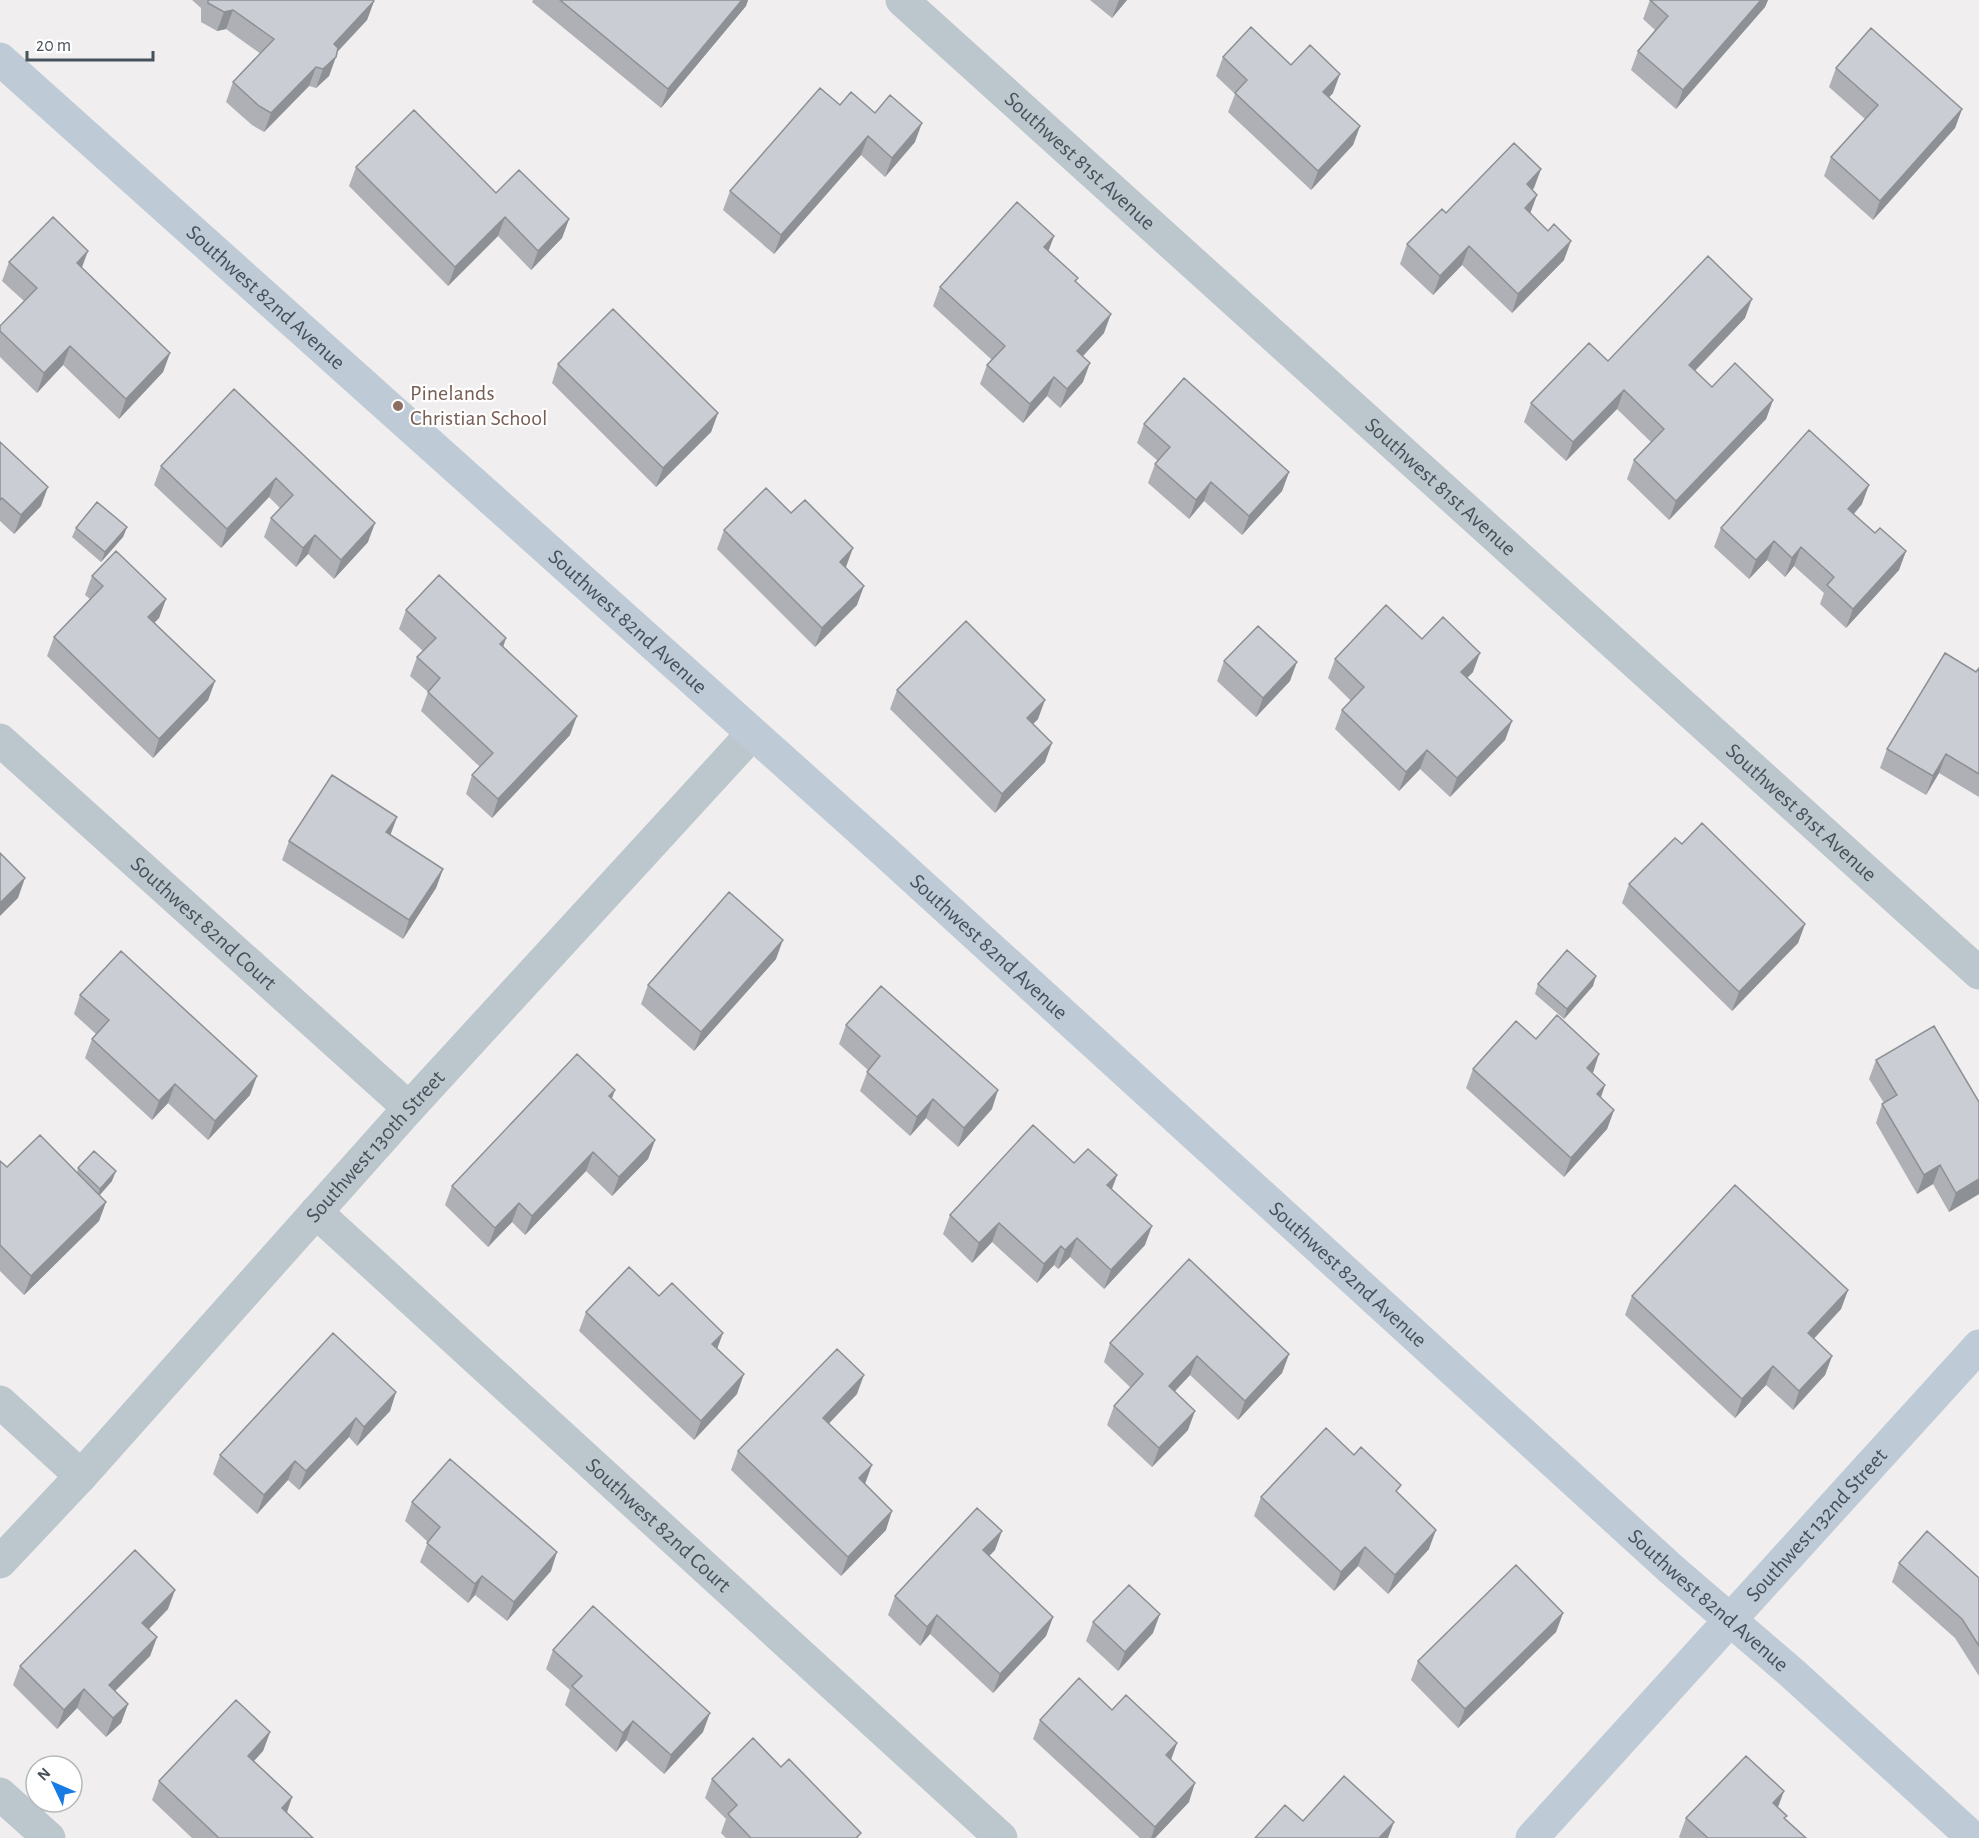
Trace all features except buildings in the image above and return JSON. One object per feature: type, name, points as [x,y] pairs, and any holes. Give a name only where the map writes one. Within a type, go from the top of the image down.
[{"type":"street","name":"Southwest 81st Avenue","points":[[902,0],[1979,973]]},
{"type":"street","name":"Southwest 82nd Avenue","points":[[0,59],[884,851],[1671,1569],[1730,1619],[1973,1838]]},
{"type":"street","name":"Southwest 130th Street","points":[[0,1562],[81,1476],[409,1108],[752,734]]},
{"type":"street","name":"Southwest 82nd Court","points":[[0,740],[409,1108]]},
{"type":"street","name":"Southwest 82nd Court","points":[[316,1212],[1001,1838]]},
{"type":"street","name":"Southwest 132nd Street","points":[[1532,1838],[1979,1346]]},
{"type":"street","points":[[0,1402],[81,1476]]},
{"type":"street","points":[[0,1794],[49,1838]]},
{"type":"place","name":"Pinelands Christian School","points":[[398,406]]}]
